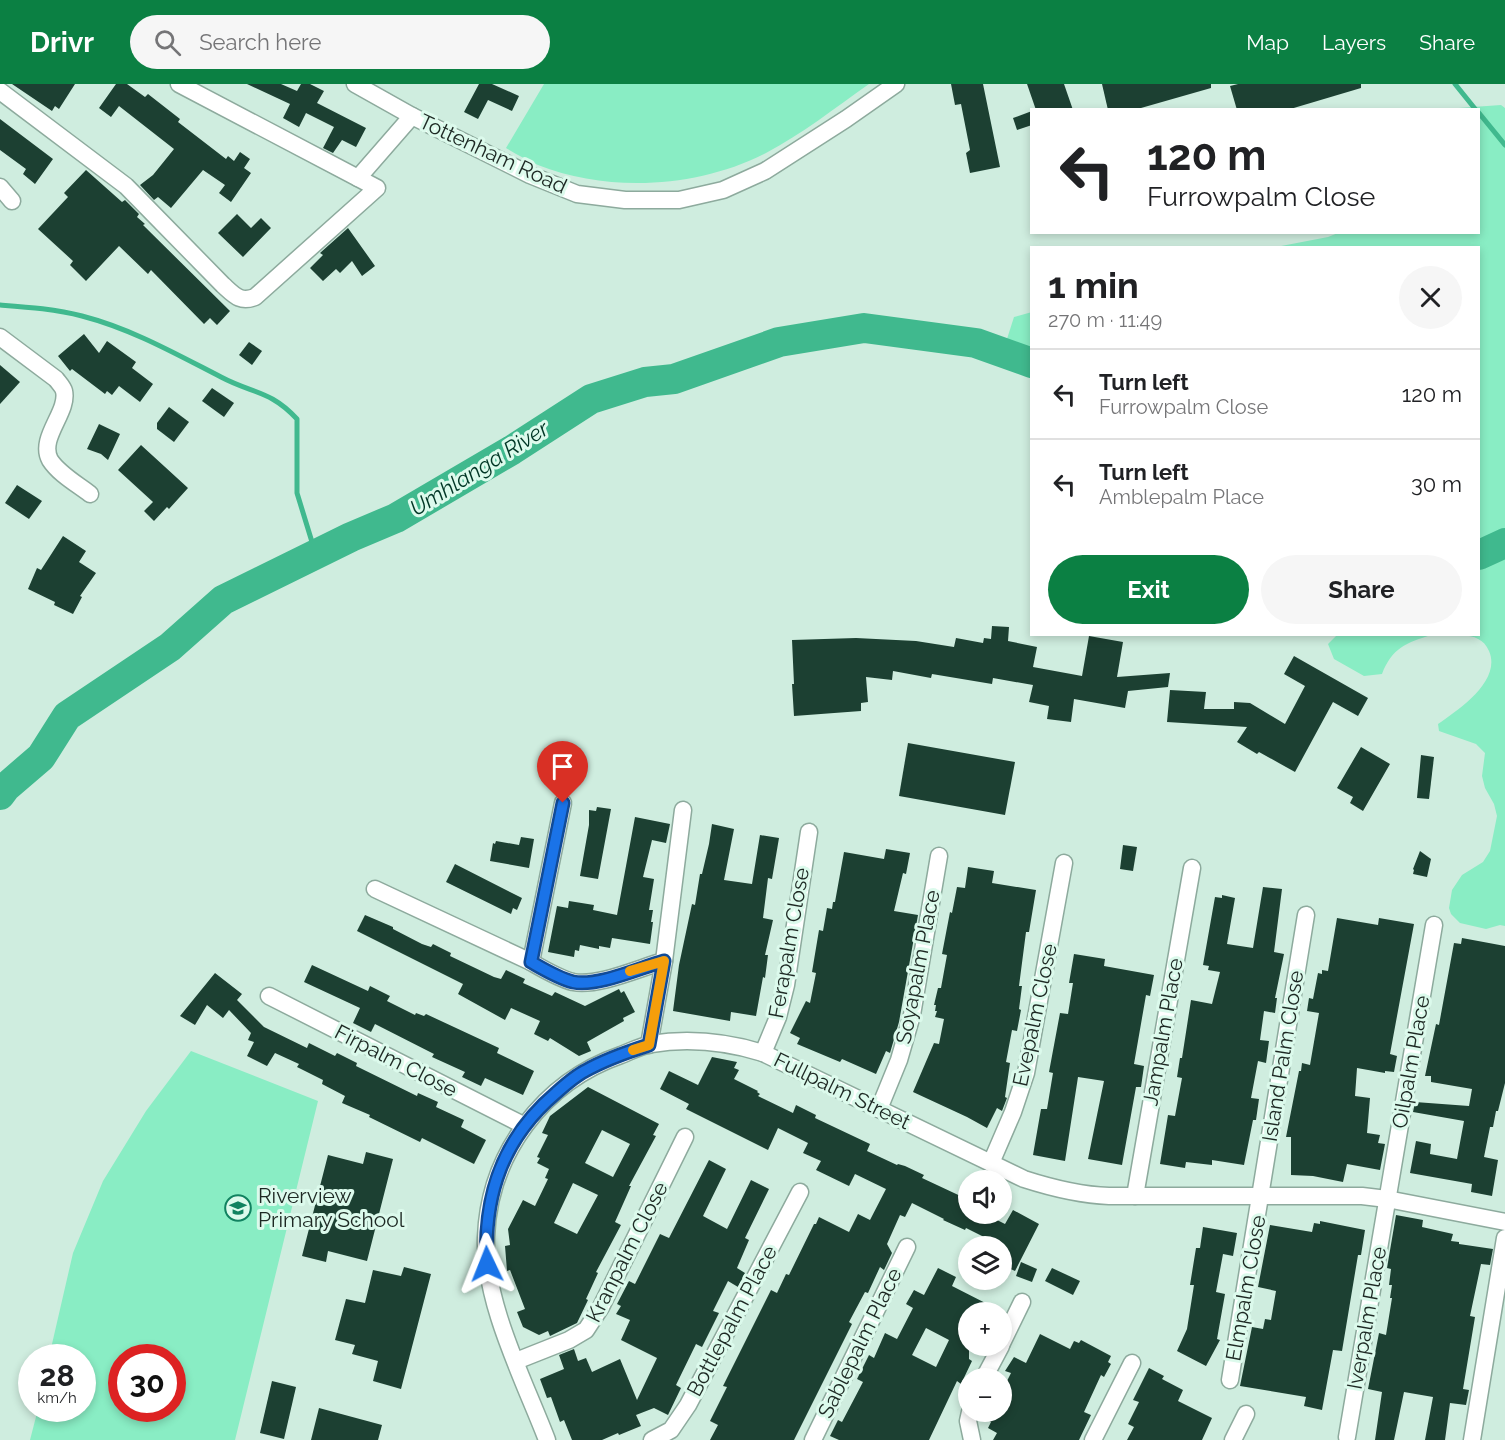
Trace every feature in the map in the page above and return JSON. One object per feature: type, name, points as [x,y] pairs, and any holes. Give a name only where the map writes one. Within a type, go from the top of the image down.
[{"type":"street","points":[[0,92],[126,186],[223,285],[242,300],[255,297],[377,188],[178,84]]},
{"type":"street","name":"Tottenham Road","points":[[355,84],[412,116],[520,170],[577,194],[625,200],[679,200],[723,190],[765,171],[896,84]]},
{"type":"street","points":[[358,178],[412,116]]},
{"type":"street","points":[[0,187],[12,201]]},
{"type":"street","points":[[0,337],[56,379],[61,386],[64,393],[62,405],[48,441],[47,452],[51,461],[61,471],[90,494]]},
{"type":"street","points":[[531,962],[563,803]]},
{"type":"street","points":[[649,1045],[664,961],[684,810]]},
{"type":"street","name":"Ferapalm Close","points":[[763,1053],[778,1017],[786,985],[809,832]]},
{"type":"street","name":"Soyapalm Place","points":[[879,1109],[899,1060],[912,1015],[939,856]]},
{"type":"street","name":"Evepalm Close","points":[[991,1163],[1013,1112],[1026,1073],[1064,863]]},
{"type":"street","name":"Jampalm Place","points":[[1135,1196],[1192,868]]},
{"type":"street","points":[[375,889],[556,976],[575,982],[594,982],[664,961]]},
{"type":"street","name":"Island Palm Close","points":[[1262,1196],[1306,915]]},
{"type":"street","name":"Oilpalm Place","points":[[1388,1199],[1434,925]]},
{"type":"street","name":"Firpalm Close","points":[[269,996],[523,1125]]},
{"type":"street","name":"Fullpalm Street","points":[[548,1440],[502,1325],[491,1289],[486,1237],[489,1207],[496,1177],[523,1125],[540,1106],[584,1071],[608,1059],[649,1045],[673,1042],[713,1042],[763,1053],[1024,1179],[1054,1188],[1088,1195],[1362,1196],[1505,1222]]},
{"type":"street","name":"Kranpalm Close","points":[[516,1361],[569,1340],[586,1330],[601,1307],[685,1137]]},
{"type":"street","name":"Bottlepalm Place","points":[[652,1440],[671,1430],[688,1405],[800,1192]]},
{"type":"street","name":"Elmpalm Close","points":[[1230,1380],[1262,1196]]},
{"type":"street","name":"Iverpalm Place","points":[[1347,1437],[1388,1199]]},
{"type":"street","points":[[1472,1440],[1505,1238]]},
{"type":"street","name":"Sablepalm Place","points":[[813,1440],[907,1247]]},
{"type":"street","points":[[1012,1322],[1022,1302]]},
{"type":"street","points":[[1093,1440],[1132,1363]]},
{"type":"street","points":[[1233,1440],[1246,1414]]},
{"type":"street","points":[[968,1422],[972,1440]]},
{"type":"green space","points":[[544,84],[869,84],[792,138],[740,165],[683,180],[623,183],[565,174],[538,165],[506,148]]},
{"type":"green space","points":[[1501,105],[1505,108],[1505,926],[1486,929],[1460,923],[1451,914],[1449,908],[1452,890],[1462,875],[1483,862],[1490,851],[1497,816],[1482,776],[1485,753],[1476,744],[1439,731],[1438,724],[1476,694],[1484,684],[1491,662],[1489,651],[1484,644],[1468,636],[1480,636],[1480,246],[1281,246],[1336,234],[1480,234],[1480,108],[1459,108]]},
{"type":"green space","points":[[1030,313],[1030,348],[1006,342],[1014,317]]},
{"type":"green space","points":[[1336,636],[1428,636],[1395,652],[1382,674],[1364,676],[1334,659],[1328,644]]},
{"type":"green space","points":[[191,1051],[318,1101],[235,1440],[30,1440],[35,1422],[96,1422],[96,1344],[52,1344],[73,1253],[103,1181],[146,1111]]},
{"type":"building","points":[[12,84],[75,84],[59,109],[55,106],[52,111]]},
{"type":"building","points":[[116,84],[127,84],[145,97],[148,94],[180,119],[178,122],[226,159],[228,156],[234,161],[240,152],[250,159],[244,168],[251,173],[231,202],[219,193],[225,185],[203,170],[171,208],[158,197],[154,200],[140,185],[153,175],[174,149],[119,106],[111,117],[99,108]]},
{"type":"building","points":[[247,84],[281,84],[297,91],[301,84],[310,84],[324,91],[317,103],[366,128],[356,147],[342,140],[333,153],[323,148],[334,127],[306,113],[299,127],[283,118],[290,104]]},
{"type":"building","points":[[479,84],[492,84],[519,96],[512,111],[488,100],[478,119],[464,112]]},
{"type":"building","points":[[951,84],[983,84],[1000,167],[970,173],[966,153],[970,150],[961,104],[955,105]]},
{"type":"building","points":[[1027,84],[1064,84],[1072,108],[1035,108]]},
{"type":"building","points":[[1102,84],[1211,84],[1211,88],[1141,108],[1108,108]]},
{"type":"building","points":[[1238,84],[1361,84],[1361,88],[1294,108],[1236,108],[1230,86]]},
{"type":"building","points":[[1030,112],[1030,126],[1017,130],[1013,118]]},
{"type":"building","points":[[0,119],[53,159],[35,184],[23,174],[26,169],[0,150]]},
{"type":"building","points":[[86,170],[122,202],[125,200],[139,214],[137,217],[145,224],[143,225],[230,311],[217,325],[210,318],[204,324],[151,270],[148,274],[119,246],[86,281],[70,265],[73,261],[38,229],[68,197],[64,193]]},
{"type":"building","points":[[237,214],[251,228],[261,218],[271,228],[243,257],[218,233]]},
{"type":"building","points":[[348,228],[375,266],[362,276],[352,261],[340,273],[336,269],[323,281],[310,268],[323,255],[320,253]]},
{"type":"building","points":[[84,334],[99,353],[107,341],[136,362],[132,368],[153,384],[140,402],[119,386],[112,395],[107,391],[105,394],[72,369],[70,371],[58,356]]},
{"type":"building","points":[[249,342],[262,351],[252,365],[239,355]]},
{"type":"building","points":[[0,365],[20,382],[0,404]]},
{"type":"building","points":[[212,388],[234,403],[224,417],[202,401]]},
{"type":"building","points":[[169,407],[189,422],[174,442],[157,429],[157,423]]},
{"type":"building","points":[[99,424],[120,434],[108,460],[101,454],[87,449]]},
{"type":"building","points":[[141,445],[188,488],[169,509],[167,507],[154,521],[144,511],[153,502],[118,470]]},
{"type":"building","points":[[17,485],[42,501],[29,519],[5,503]]},
{"type":"building","points":[[63,536],[86,551],[79,562],[96,573],[80,596],[82,597],[73,614],[28,589],[37,568],[41,570]]},
{"type":"building","points":[[992,626],[1009,627],[1008,641],[1037,647],[1033,667],[1082,676],[1089,636],[1123,642],[1117,677],[1170,673],[1168,687],[1128,691],[1125,708],[1074,699],[1071,722],[1047,719],[1049,706],[1029,702],[1033,685],[993,678],[992,684],[932,674],[931,678],[893,671],[892,680],[866,677],[868,702],[861,703],[861,711],[794,716],[792,640],[856,638],[916,641],[954,647],[956,638],[983,643],[984,638],[991,639]]},
{"type":"building","points":[[1294,656],[1368,698],[1358,716],[1333,702],[1295,772],[1237,742],[1247,727],[1167,722],[1170,690],[1206,692],[1204,709],[1234,709],[1234,702],[1250,703],[1285,724],[1305,686],[1284,674]]},
{"type":"building","points":[[908,743],[1015,762],[1005,815],[899,796]]},
{"type":"building","points":[[1361,747],[1390,764],[1363,811],[1350,803],[1353,797],[1337,788]]},
{"type":"building","points":[[1421,755],[1434,757],[1429,799],[1417,798]]},
{"type":"building","points":[[597,807],[611,809],[598,879],[580,876],[589,825],[589,810],[596,811]]},
{"type":"building","points":[[635,817],[670,824],[666,843],[652,840],[643,877],[654,879],[649,910],[653,910],[650,944],[612,938],[610,948],[599,946],[599,949],[580,945],[579,951],[575,950],[574,957],[548,952],[557,906],[568,908],[569,901],[594,905],[593,910],[617,915]]},
{"type":"building","points":[[712,824],[734,829],[724,880],[752,884],[760,835],[779,838],[772,879],[768,878],[763,918],[773,920],[765,955],[768,955],[765,978],[763,977],[756,1016],[731,1012],[730,1021],[673,1011],[679,965],[692,904],[695,905]]},
{"type":"building","points":[[521,837],[534,839],[529,868],[490,861],[493,843],[495,844],[496,841],[519,845]]},
{"type":"building","points":[[1123,845],[1137,847],[1133,871],[1120,869]]},
{"type":"building","points":[[886,849],[910,853],[894,911],[918,915],[899,1022],[890,1053],[886,1051],[876,1074],[842,1059],[840,1062],[797,1044],[800,1038],[790,1033],[806,1001],[810,1003],[816,973],[812,972],[819,930],[823,931],[827,908],[832,909],[833,902],[835,902],[844,852],[884,859]]},
{"type":"building","points":[[1420,851],[1431,859],[1427,877],[1413,874]]},
{"type":"building","points":[[455,864],[522,898],[517,910],[513,908],[511,914],[446,882]]},
{"type":"building","points":[[968,867],[994,871],[992,883],[1036,890],[1029,932],[1026,932],[1019,986],[1022,986],[1019,1009],[1021,1010],[1017,1031],[1012,1030],[1006,1062],[1010,1063],[1005,1097],[1007,1098],[1002,1111],[997,1108],[987,1128],[913,1092],[934,1043],[939,1044],[944,1019],[935,1017],[937,1011],[934,1005],[938,988],[941,988],[947,955],[942,954],[957,887],[965,888]]},
{"type":"building","points":[[1263,887],[1282,889],[1274,952],[1284,954],[1275,998],[1277,998],[1275,1013],[1264,1011],[1260,1040],[1269,1041],[1266,1063],[1258,1061],[1251,1098],[1259,1099],[1244,1165],[1212,1160],[1212,1165],[1186,1162],[1185,1168],[1160,1164],[1168,1115],[1175,1116],[1182,1078],[1177,1077],[1191,1000],[1212,1004],[1220,972],[1208,970],[1209,966],[1203,965],[1215,897],[1222,898],[1222,895],[1235,898],[1227,944],[1253,948]]},
{"type":"building","points":[[365,915],[393,927],[422,944],[431,947],[433,944],[451,953],[450,956],[494,977],[501,979],[506,970],[525,979],[523,983],[552,996],[555,992],[585,1006],[619,989],[621,993],[624,991],[635,1012],[623,1018],[624,1021],[587,1042],[591,1051],[579,1056],[550,1038],[548,1041],[534,1034],[540,1021],[511,1008],[505,1020],[458,994],[463,984],[357,931]]},
{"type":"building","points":[[1337,918],[1378,925],[1379,918],[1414,924],[1390,1054],[1397,1056],[1394,1072],[1385,1071],[1385,1073],[1357,1068],[1355,1096],[1370,1098],[1367,1133],[1380,1135],[1378,1143],[1385,1144],[1380,1170],[1347,1164],[1343,1182],[1313,1176],[1291,1175],[1291,1137],[1286,1137],[1299,1071],[1301,1071],[1302,1063],[1310,1065],[1319,1013],[1307,1011],[1309,998],[1313,999],[1318,973],[1322,974],[1322,970],[1328,971]]},
{"type":"building","points":[[1462,938],[1505,946],[1505,1083],[1493,1127],[1490,1127],[1484,1157],[1498,1160],[1492,1196],[1471,1192],[1472,1184],[1410,1173],[1416,1141],[1431,1144],[1430,1154],[1457,1159],[1464,1121],[1413,1112],[1415,1102],[1469,1106],[1472,1089],[1431,1082],[1431,1076],[1425,1076],[1436,1024],[1439,1025],[1454,943],[1461,944]]},
{"type":"building","points":[[1074,954],[1105,959],[1104,966],[1154,975],[1150,996],[1146,995],[1134,1064],[1144,1066],[1141,1087],[1136,1087],[1122,1165],[1088,1159],[1104,1081],[1078,1077],[1065,1161],[1033,1155],[1041,1109],[1047,1109],[1053,1073],[1049,1072],[1060,1013],[1068,1014],[1073,983],[1069,983]]},
{"type":"building","points":[[312,965],[368,991],[370,986],[390,996],[387,1001],[415,1015],[416,1013],[424,1016],[426,1014],[499,1048],[497,1053],[534,1071],[523,1095],[485,1078],[481,1086],[462,1077],[465,1072],[432,1057],[434,1054],[375,1024],[371,1032],[353,1023],[360,1008],[304,982]]},
{"type":"building","points":[[215,973],[242,994],[237,1000],[264,1027],[307,1048],[309,1043],[335,1056],[337,1053],[357,1063],[356,1066],[417,1096],[418,1093],[438,1102],[436,1107],[464,1120],[461,1127],[486,1140],[474,1164],[422,1138],[420,1142],[342,1103],[345,1096],[322,1084],[323,1080],[297,1067],[299,1064],[275,1053],[267,1066],[247,1056],[254,1042],[248,1040],[251,1033],[229,1010],[223,1018],[207,1005],[195,1025],[180,1016]]},
{"type":"building","points":[[712,1057],[737,1062],[734,1068],[739,1070],[734,1079],[758,1091],[760,1094],[758,1096],[793,1113],[796,1105],[816,1115],[815,1118],[870,1144],[867,1151],[924,1175],[922,1178],[958,1195],[958,1224],[1012,1224],[1013,1210],[1039,1224],[1015,1271],[1012,1270],[1012,1236],[982,1236],[943,1220],[912,1203],[905,1217],[900,1215],[887,1244],[892,1253],[884,1270],[880,1267],[868,1293],[865,1292],[849,1322],[852,1324],[794,1440],[710,1440],[718,1425],[710,1421],[727,1387],[723,1386],[771,1290],[777,1293],[786,1274],[789,1275],[814,1224],[819,1217],[849,1232],[858,1214],[870,1220],[886,1189],[855,1174],[849,1186],[816,1170],[821,1161],[803,1153],[808,1143],[778,1128],[768,1150],[686,1109],[689,1104],[660,1089],[669,1071],[698,1085]]},
{"type":"building","points":[[588,1087],[659,1124],[653,1135],[656,1136],[629,1186],[631,1186],[615,1222],[621,1225],[596,1272],[598,1273],[586,1299],[588,1300],[577,1323],[550,1336],[548,1331],[539,1335],[523,1327],[517,1312],[525,1309],[510,1270],[507,1271],[505,1246],[510,1245],[508,1229],[523,1200],[535,1206],[548,1179],[545,1178],[549,1169],[537,1163],[540,1158],[537,1157],[548,1135],[542,1133],[550,1116]],"holes":[[[602,1130],[630,1144],[613,1177],[585,1163]],[[573,1183],[598,1195],[577,1234],[554,1223]]]},
{"type":"building","points":[[366,1152],[393,1159],[367,1261],[328,1251],[326,1262],[302,1256],[328,1155],[363,1164]]},
{"type":"building","points":[[709,1160],[726,1169],[703,1216],[727,1229],[751,1180],[769,1189],[745,1238],[749,1240],[737,1268],[745,1273],[738,1287],[728,1281],[713,1311],[719,1313],[702,1347],[696,1344],[676,1385],[681,1388],[668,1415],[654,1408],[636,1415],[641,1426],[619,1435],[618,1433],[602,1440],[572,1440],[564,1420],[560,1422],[551,1397],[547,1398],[540,1379],[564,1369],[559,1355],[574,1349],[578,1361],[586,1358],[592,1372],[620,1359],[637,1400],[657,1358],[621,1340],[630,1320],[616,1314],[621,1306],[617,1304],[629,1281],[635,1284],[660,1234],[669,1238]]},
{"type":"building","points":[[1396,1215],[1423,1220],[1422,1227],[1453,1234],[1451,1241],[1459,1242],[1459,1244],[1493,1249],[1490,1265],[1481,1264],[1470,1316],[1475,1317],[1463,1389],[1469,1390],[1466,1405],[1450,1403],[1445,1440],[1425,1440],[1433,1397],[1404,1392],[1394,1440],[1375,1440],[1382,1392],[1368,1389],[1379,1333],[1386,1335],[1392,1298],[1390,1298],[1392,1285],[1389,1285],[1391,1269],[1387,1268]]},
{"type":"building","points":[[1320,1221],[1365,1230],[1361,1255],[1358,1255],[1342,1351],[1333,1350],[1322,1410],[1304,1406],[1306,1397],[1240,1386],[1252,1327],[1263,1329],[1265,1319],[1271,1320],[1276,1291],[1258,1287],[1270,1225],[1312,1232],[1314,1223],[1320,1224]]},
{"type":"building","points":[[1203,1227],[1237,1233],[1233,1256],[1223,1254],[1216,1292],[1225,1294],[1217,1339],[1220,1340],[1206,1366],[1177,1351],[1187,1329],[1194,1285],[1190,1285],[1196,1248],[1200,1248]]},
{"type":"building","points":[[1021,1262],[1037,1269],[1032,1282],[1016,1276]]},
{"type":"building","points":[[404,1267],[431,1274],[401,1389],[373,1381],[378,1361],[352,1354],[355,1345],[335,1340],[346,1299],[365,1303],[373,1270],[401,1276]]},
{"type":"building","points":[[938,1268],[956,1277],[952,1286],[983,1302],[958,1302],[958,1356],[969,1356],[972,1361],[969,1368],[958,1368],[958,1382],[929,1440],[839,1440],[830,1436],[838,1420],[842,1422],[863,1382],[857,1379],[869,1355],[874,1358],[885,1333],[897,1339],[913,1308],[906,1304],[914,1290],[924,1295]],"holes":[[[926,1328],[949,1340],[936,1367],[912,1355]]]},
{"type":"building","points":[[1052,1268],[1080,1281],[1073,1295],[1045,1281]]},
{"type":"building","points":[[1040,1334],[1070,1349],[1074,1341],[1079,1343],[1081,1340],[1111,1356],[1108,1362],[1111,1364],[1104,1377],[1101,1375],[1084,1412],[1091,1415],[1079,1440],[993,1440],[997,1433],[988,1428],[991,1422],[1012,1422],[1012,1368],[1007,1368],[1014,1357],[1026,1363]]},
{"type":"building","points":[[1149,1368],[1164,1376],[1162,1379],[1183,1390],[1178,1401],[1212,1418],[1202,1440],[1127,1440],[1134,1427],[1128,1424],[1139,1402],[1133,1400]]},
{"type":"building","points":[[272,1381],[296,1387],[284,1439],[260,1433]]},
{"type":"building","points":[[319,1408],[382,1425],[378,1440],[311,1440]]},
{"type":"waterway","points":[[1455,84],[1474,108]]},
{"type":"waterway","points":[[1480,114],[1505,145]]},
{"type":"waterway","points":[[0,305],[62,312],[100,321],[153,343],[232,382],[270,397],[287,410],[297,419],[297,493],[316,555]]},
{"type":"waterway","name":"Umhlanga River","points":[[0,795],[41,757],[67,716],[170,647],[223,600],[351,537],[396,518],[512,450],[591,399],[645,382],[674,379],[779,342],[864,328],[976,343],[1030,362]]},
{"type":"waterway","name":"Umhlanga River","points":[[1480,555],[1505,543]]},
{"type":"slow traffic","points":[[630,971],[664,961],[649,1045],[633,1050]]},
{"type":"place","name":"Riverview Primary School","points":[[238,1208]]},
{"type":"route","points":[[487,1264],[486,1237],[489,1207],[496,1177],[523,1125],[540,1106],[584,1071],[608,1059],[649,1045],[664,961],[594,982],[575,982],[556,976],[531,962],[563,803]]}]
